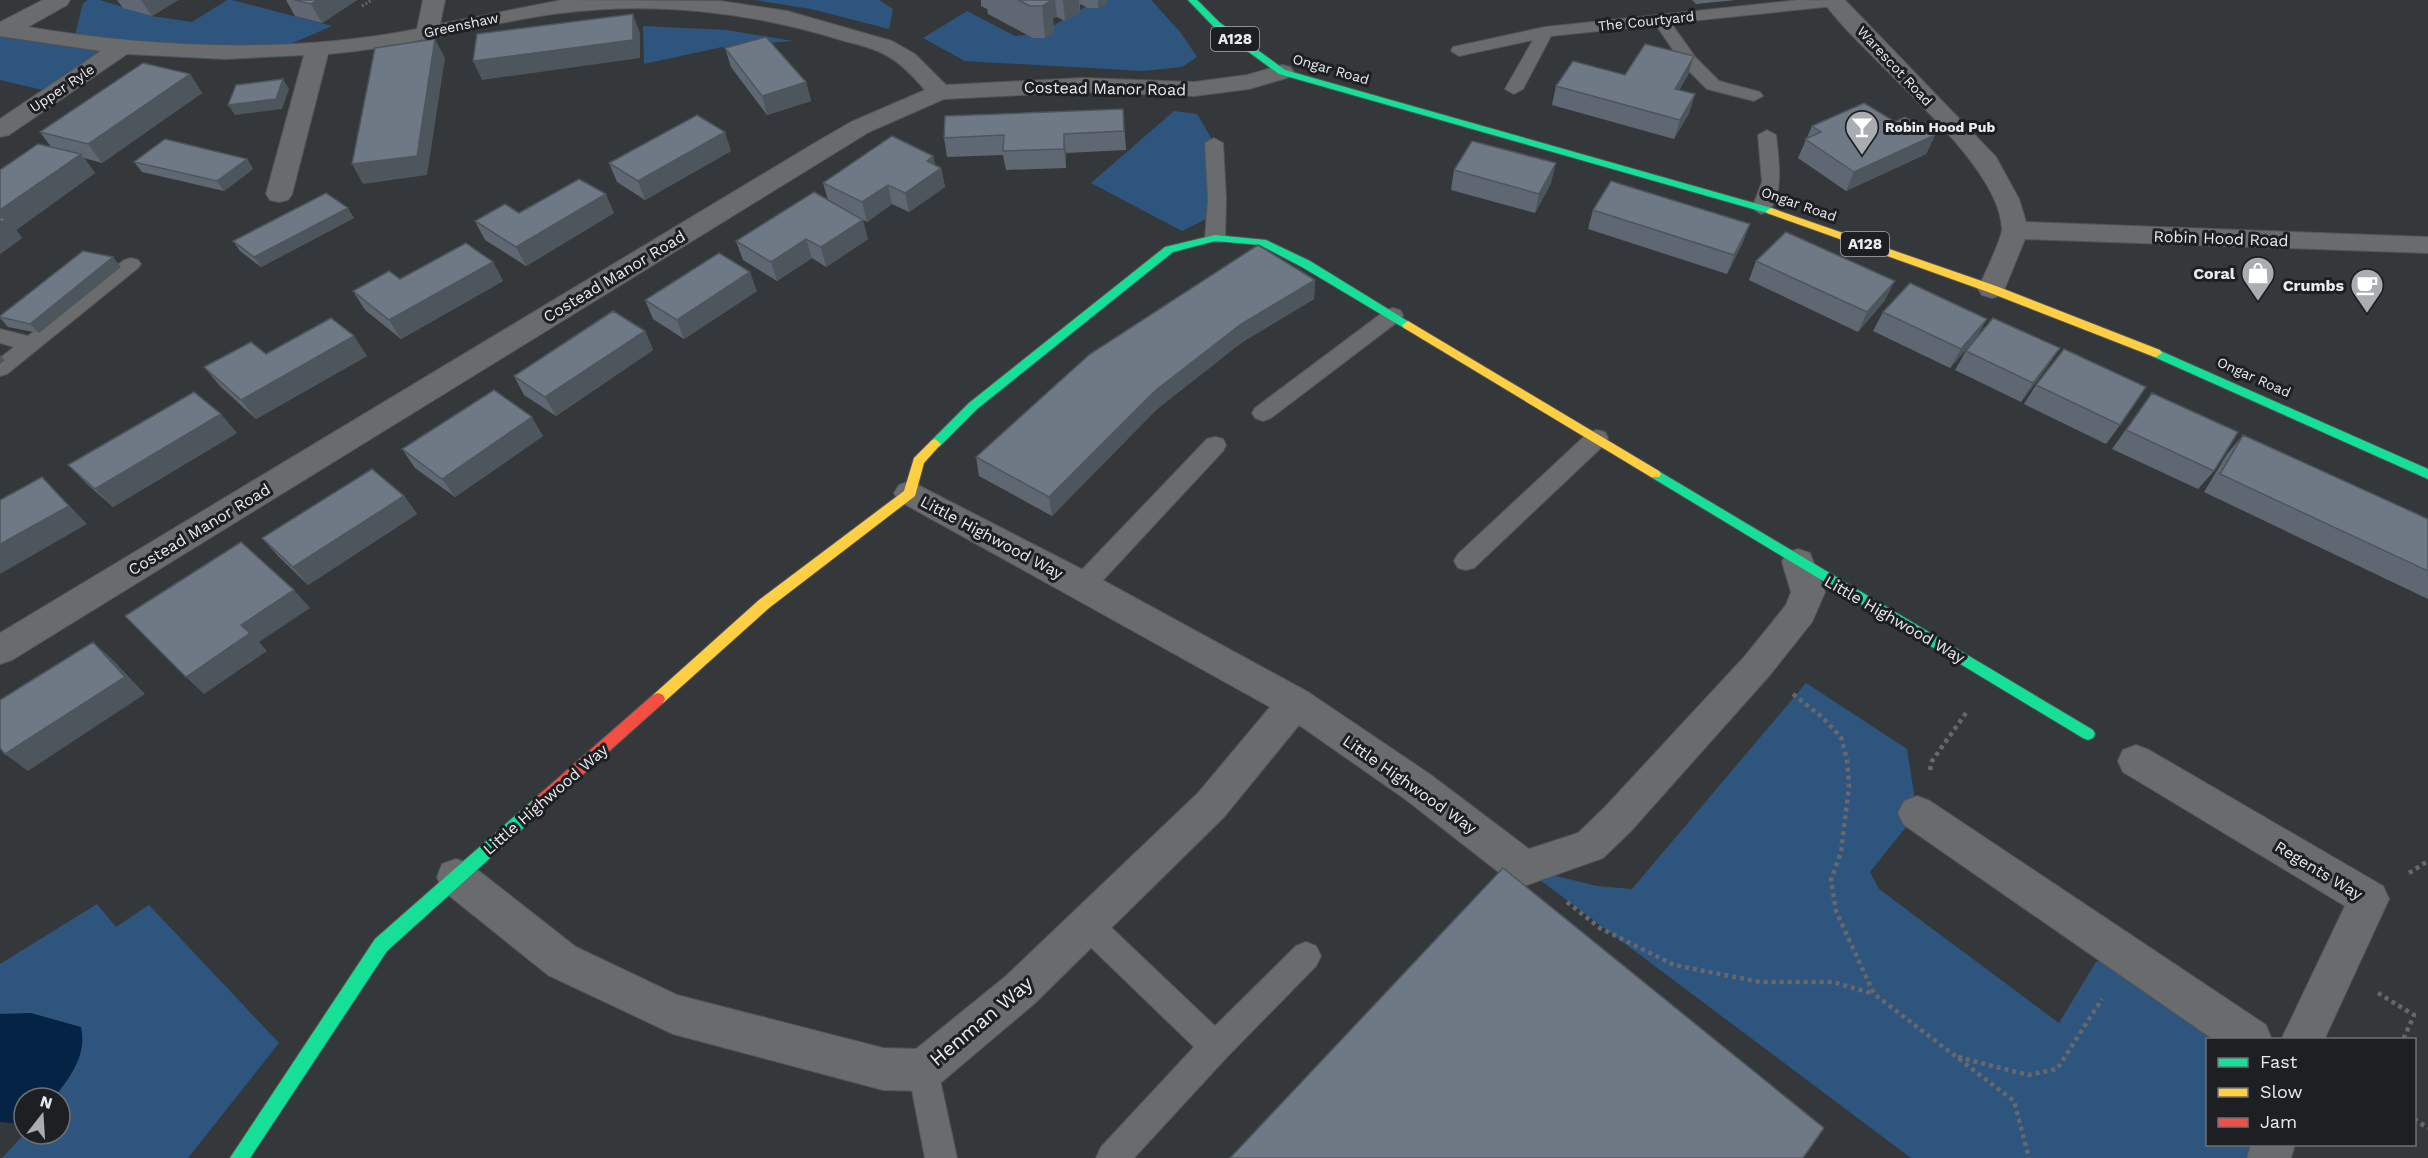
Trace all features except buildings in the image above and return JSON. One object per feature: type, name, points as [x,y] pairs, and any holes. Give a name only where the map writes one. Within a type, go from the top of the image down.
[{"type":"street","points":[[3,29],[59,0]]},
{"type":"street","points":[[427,33],[434,0]]},
{"type":"street","name":"Ongar Road","points":[[1192,0],[1225,31],[1282,72],[1761,208],[1992,289],[2192,367],[2428,474]]},
{"type":"street","name":"Warescot Road","points":[[1839,0],[1987,162],[2006,199],[2015,230]]},
{"type":"street","name":"Greenshaw","points":[[3,29],[123,46],[192,52],[318,47],[387,41],[517,13],[584,4],[665,2],[770,12],[814,22],[870,42],[895,41],[905,35],[904,47],[912,63],[940,92]]},
{"type":"street","name":"Upper Ryle","points":[[0,130],[123,46]]},
{"type":"street","points":[[279,194],[318,47]]},
{"type":"street","name":"Costead Manor Road","points":[[0,650],[860,127],[940,92],[1082,85],[1185,90],[1230,85],[1282,72]]},
{"type":"street","points":[[1992,289],[2015,230]]},
{"type":"street","name":"Robin Hood Road","points":[[2015,230],[2426,246]]},
{"type":"street","name":"Little Highwood Way","points":[[239,1158],[381,945],[764,604],[910,493],[918,461],[973,406],[1169,249],[1215,238],[1262,242],[1393,315],[1798,562],[2088,734]]},
{"type":"street","name":"Little Highwood Way","points":[[910,493],[1083,585],[1294,703],[1418,787],[1524,868],[1590,846],[1626,811],[1757,666],[1800,612],[1808,592],[1798,562]]},
{"type":"street","name":"Henman Way","points":[[456,877],[562,961],[673,1014],[883,1070],[923,1070],[1020,990],[1211,805],[1294,703]]},
{"type":"street","name":"Regents Way","points":[[2136,761],[2369,899],[2303,1038]]},
{"type":"street","points":[[1917,813],[2248,1038]]},
{"type":"lane","name":"The Courtyard","points":[[1459,51],[1545,32],[1839,0]]},
{"type":"lane","points":[[1660,20],[1690,62],[1713,85],[1754,96]]},
{"type":"lane","points":[[1514,89],[1545,32]]},
{"type":"lane","points":[[1761,208],[1771,182],[1767,135]]},
{"type":"lane","points":[[1215,143],[1217,199],[1215,238]]},
{"type":"lane","points":[[0,369],[131,264]]},
{"type":"lane","points":[[1263,413],[1393,315]]},
{"type":"lane","points":[[0,336],[31,344]]},
{"type":"lane","points":[[1466,561],[1597,438]]},
{"type":"lane","points":[[1083,585],[1215,445]]},
{"type":"lane","points":[[1087,924],[1215,1047]]},
{"type":"lane","points":[[1112,1158],[1215,1047],[1306,956]]},
{"type":"lane","points":[[923,1070],[941,1158]]},
{"type":"path","points":[[1757,666],[1822,717],[1841,737],[1847,760],[1849,786],[1841,852],[1831,880],[1836,912],[1874,994]]},
{"type":"path","points":[[1917,813],[1932,761],[1992,676]]},
{"type":"path","points":[[1524,868],[1600,928],[1674,965],[1760,982],[1833,982],[1874,994],[2014,1101],[2029,1158]]},
{"type":"path","points":[[1955,1056],[2028,1076],[2057,1069],[2091,1018],[2127,957]]},
{"type":"path","points":[[2336,967],[2414,1015],[2404,1038]]},
{"type":"shaded area","points":[[88,0],[100,0],[152,16],[192,22],[227,0],[232,0],[332,26],[276,50],[123,46],[56,93],[0,80],[0,29],[74,39],[83,3]]},
{"type":"shaded area","points":[[755,0],[879,0],[893,9],[889,29],[811,9]]},
{"type":"shaded area","points":[[1097,0],[1151,0],[1181,33],[1197,57],[1182,67],[1143,71],[965,61],[923,38],[967,11],[1015,36],[1041,33]]},
{"type":"shaded area","points":[[643,26],[727,30],[793,41],[722,47],[644,64]]},
{"type":"shaded area","points":[[1174,111],[1197,114],[1214,143],[1216,214],[1182,231],[1091,183]]},
{"type":"shaded area","points":[[1806,683],[1907,749],[1917,813],[1870,872],[1879,889],[2059,1023],[2096,962],[2127,956],[2250,1038],[2206,1038],[2206,1146],[2273,1146],[2269,1158],[1911,1158],[1524,868],[1597,886],[1632,889]]},
{"type":"shaded area","points":[[97,904],[116,927],[149,905],[279,1043],[188,1158],[2,1158],[13,1146],[72,1146],[72,1086],[63,1086],[71,1075],[0,1014],[0,964]]},
{"type":"shaded area","points":[[31,1013],[81,1027],[80,1056],[63,1086],[12,1086],[12,1123],[0,1122],[0,1014]]},
{"type":"traffic: fast","points":[[1192,0],[1216,24],[1282,72],[1771,211]]},
{"type":"traffic: fast","points":[[935,444],[973,406],[1169,249],[1215,238],[1262,242],[1306,264],[1408,325]]},
{"type":"traffic: fast","points":[[2156,353],[2428,474]]},
{"type":"traffic: fast","points":[[1655,474],[2088,734]]},
{"type":"traffic: fast","points":[[239,1158],[381,945],[537,806]]},
{"type":"traffic: slow","points":[[1771,211],[1992,289],[2156,353]]},
{"type":"traffic: slow","points":[[1408,325],[1655,474]]},
{"type":"traffic: slow","points":[[658,699],[764,604],[910,493],[918,461],[935,444]]},
{"type":"traffic: jam","points":[[537,806],[658,699]]},
{"type":"place","name":"Robin Hood Pub","points":[[1862,156]]},
{"type":"place","name":"Coral","points":[[2258,302]]},
{"type":"place","name":"Crumbs","points":[[2367,314]]}]
